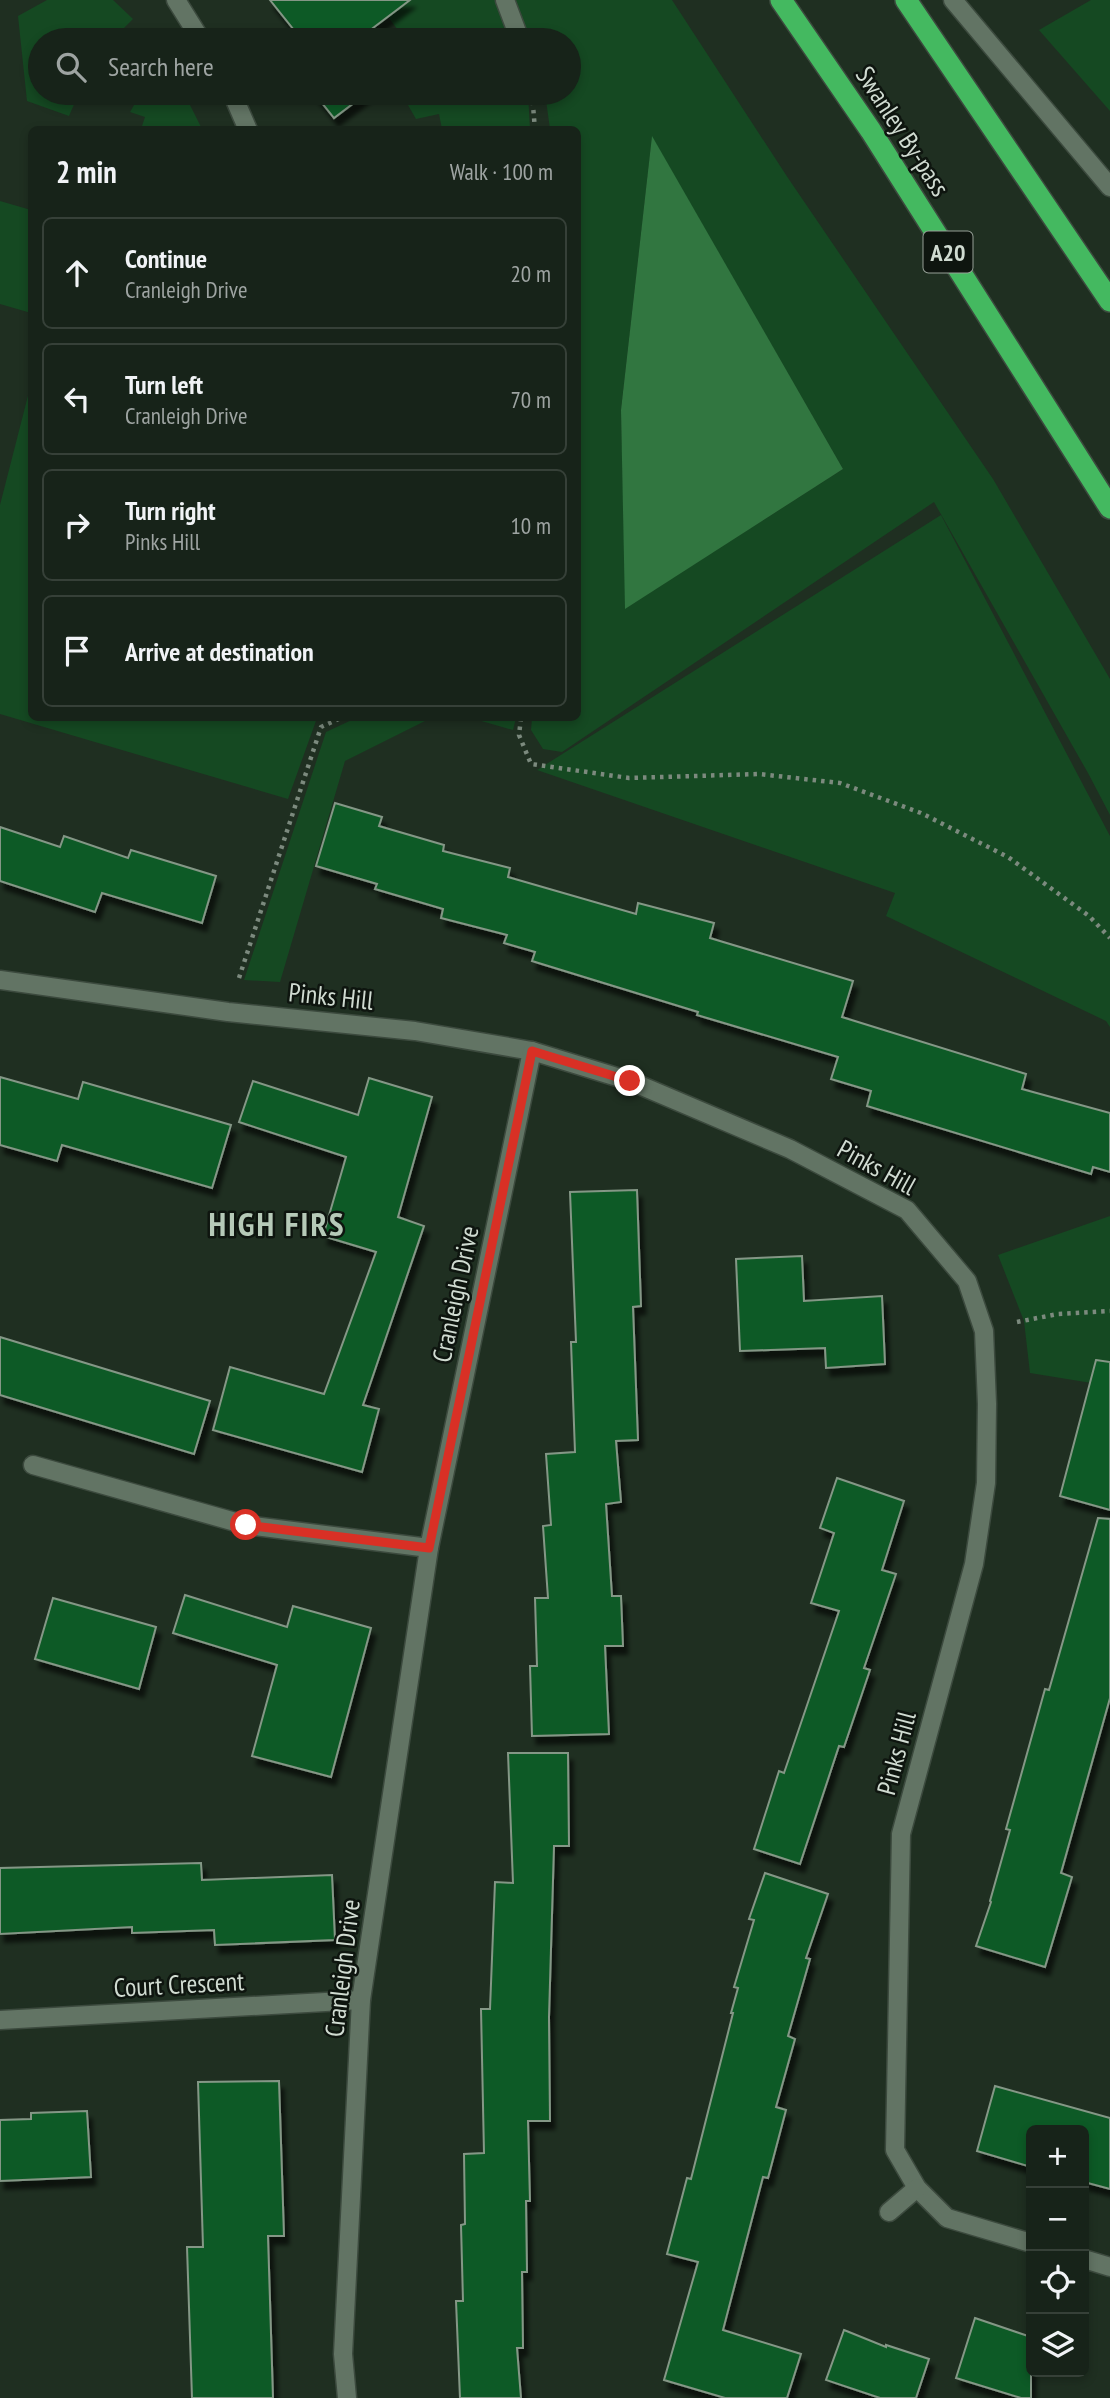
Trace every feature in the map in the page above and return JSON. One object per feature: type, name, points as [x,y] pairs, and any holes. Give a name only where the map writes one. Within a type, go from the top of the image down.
[{"type":"highway","name":"Swanley By-pass","points":[[780,0],[871,131],[1110,509]]},
{"type":"highway","points":[[906,0],[1110,301]]},
{"type":"street","points":[[176,0],[194,28]]},
{"type":"street","points":[[505,0],[516,28]]},
{"type":"street","points":[[953,0],[1110,187]]},
{"type":"street","points":[[237,105],[246,126]]},
{"type":"street","name":"Pinks Hill","points":[[0,980],[228,1012],[415,1031],[532,1051],[630,1081],[790,1149],[907,1210],[967,1281],[984,1331],[986,1483],[974,1564],[901,1834],[895,2150],[917,2188],[947,2218],[1026,2242]]},
{"type":"street","name":"Cranleigh Drive","points":[[347,2398],[343,2354],[361,2000],[429,1548],[532,1051]]},
{"type":"street","points":[[33,1465],[246,1525],[429,1548]]},
{"type":"street","name":"Court Crescent","points":[[0,2020],[361,2000]]},
{"type":"street","points":[[889,2212],[917,2188]]},
{"type":"street","points":[[1089,2260],[1110,2266]]},
{"type":"path","points":[[533,105],[535,126]]},
{"type":"path","points":[[228,1012],[321,727],[334,721]]},
{"type":"path","points":[[521,721],[519,735],[531,764],[629,778],[759,774],[840,783],[920,814],[1008,857],[1089,916],[1110,938]]},
{"type":"path","points":[[984,1331],[1058,1314],[1110,1311]]},
{"type":"shaded area","points":[[47,0],[113,0],[133,19],[124,28],[28,28],[28,101],[18,16]]},
{"type":"shaded area","points":[[375,0],[500,0],[510,28],[396,28]]},
{"type":"shaded area","points":[[513,0],[672,0],[788,178],[993,479],[1110,679],[1110,815],[934,502],[562,752],[543,749],[531,730],[532,721],[581,721],[581,126],[550,126],[547,105],[581,105],[581,28],[524,28]],"holes":[[[652,137],[843,469],[626,608],[621,410]]]},
{"type":"shaded area","points":[[1091,0],[1110,0],[1110,111],[1039,30]]},
{"type":"shaded area","points":[[38,105],[74,105],[69,116]]},
{"type":"shaded area","points":[[134,105],[190,105],[200,126],[142,126],[145,117],[130,112]]},
{"type":"shaded area","points":[[408,105],[529,105],[530,126],[441,126],[439,114],[416,119]]},
{"type":"shaded area","points":[[652,136],[843,469],[625,609],[621,410]]},
{"type":"shaded area","points":[[0,201],[28,209],[28,312],[0,304]]},
{"type":"shaded area","points":[[28,396],[28,721],[316,721],[288,799],[0,714],[0,505]]},
{"type":"shaded area","points":[[941,515],[1110,836],[1110,1027],[1106,1021],[886,916],[895,893],[537,770]]},
{"type":"shaded area","points":[[350,721],[425,721],[345,761],[280,982],[244,980],[326,732]]},
{"type":"shaded area","points":[[482,721],[515,721],[513,730]]},
{"type":"shaded area","points":[[1110,1216],[1110,1386],[1030,1373],[1024,1321],[998,1255]]},
{"type":"building","points":[[270,0],[410,0],[373,28],[292,28]]},
{"type":"building","points":[[324,105],[351,105],[334,118]]},
{"type":"building","points":[[335,803],[382,817],[379,826],[444,845],[443,851],[510,868],[508,877],[636,914],[638,903],[714,923],[710,938],[853,981],[842,1017],[1026,1074],[1022,1089],[1110,1113],[1110,1172],[1093,1167],[1091,1174],[867,1106],[871,1091],[831,1079],[838,1057],[697,1015],[698,1012],[532,961],[535,952],[504,943],[507,935],[441,918],[443,909],[375,889],[377,884],[316,866]]},
{"type":"building","points":[[0,827],[60,847],[64,836],[128,858],[131,850],[216,876],[202,923],[102,893],[95,912],[0,881]]},
{"type":"building","points":[[0,1077],[78,1099],[83,1082],[231,1125],[212,1188],[62,1145],[57,1161],[0,1145]]},
{"type":"building","points":[[369,1078],[432,1097],[398,1217],[424,1226],[363,1405],[379,1409],[362,1472],[213,1430],[230,1367],[324,1394],[376,1252],[323,1236],[346,1157],[239,1122],[253,1081],[358,1115]]},
{"type":"building","points":[[637,1190],[641,1306],[633,1307],[638,1440],[616,1441],[621,1502],[606,1504],[612,1596],[621,1596],[623,1646],[605,1646],[609,1734],[532,1736],[530,1666],[537,1666],[535,1598],[548,1598],[543,1526],[551,1525],[546,1454],[575,1452],[571,1342],[576,1342],[570,1192]]},
{"type":"building","points":[[802,1256],[804,1301],[882,1296],[885,1364],[826,1368],[825,1348],[740,1351],[736,1259]]},
{"type":"building","points":[[0,1337],[210,1401],[194,1454],[0,1395]]},
{"type":"building","points":[[1096,1360],[1110,1362],[1110,1510],[1060,1496]]},
{"type":"building","points":[[837,1478],[904,1501],[882,1570],[896,1574],[864,1668],[870,1670],[844,1747],[839,1746],[800,1864],[754,1849],[779,1771],[784,1773],[839,1611],[811,1603],[834,1533],[820,1528]]},
{"type":"building","points":[[1098,1518],[1110,1519],[1110,1698],[1061,1873],[1072,1877],[1045,1967],[976,1946],[991,1902],[1010,1830],[1006,1829],[1045,1689],[1049,1690]]},
{"type":"building","points":[[185,1595],[287,1627],[293,1606],[371,1628],[331,1777],[252,1756],[277,1665],[173,1633]]},
{"type":"building","points":[[53,1598],[156,1627],[139,1689],[35,1659]]},
{"type":"building","points":[[508,1753],[568,1753],[569,1846],[554,1846],[549,2017],[550,2121],[528,2121],[530,2201],[526,2201],[527,2272],[522,2272],[523,2348],[517,2348],[521,2398],[460,2398],[456,2301],[463,2301],[461,2225],[465,2224],[464,2154],[484,2153],[481,2009],[490,2009],[495,1882],[513,1883]]},
{"type":"building","points":[[201,1863],[202,1880],[332,1875],[335,1940],[215,1945],[214,1930],[132,1933],[132,1927],[0,1934],[0,1868]]},
{"type":"building","points":[[765,1873],[828,1894],[806,1958],[810,1959],[788,2036],[795,2039],[776,2107],[786,2110],[768,2178],[763,2177],[723,2330],[801,2354],[787,2398],[725,2398],[664,2380],[698,2262],[667,2254],[687,2178],[691,2179],[733,2013],[738,1988],[734,1987],[754,1920],[749,1919]]},
{"type":"building","points":[[279,2081],[284,2236],[268,2236],[273,2398],[192,2398],[187,2247],[203,2247],[198,2082]]},
{"type":"building","points":[[995,2086],[1110,2118],[1110,2189],[1089,2183],[1089,2125],[1026,2125],[1026,2166],[977,2151]]},
{"type":"building","points":[[87,2111],[91,2177],[0,2181],[0,2120],[31,2119],[31,2113]]},
{"type":"building","points":[[975,2318],[1026,2335],[1026,2377],[1031,2377],[1031,2398],[1021,2398],[956,2378]]},
{"type":"building","points":[[844,2330],[886,2347],[929,2359],[916,2398],[880,2398],[826,2380]]},
{"type":"district","name":"HIGH FIRS","points":[[277,1223]]},
{"type":"route","points":[[246,1525],[429,1548],[532,1051],[630,1081]]}]
